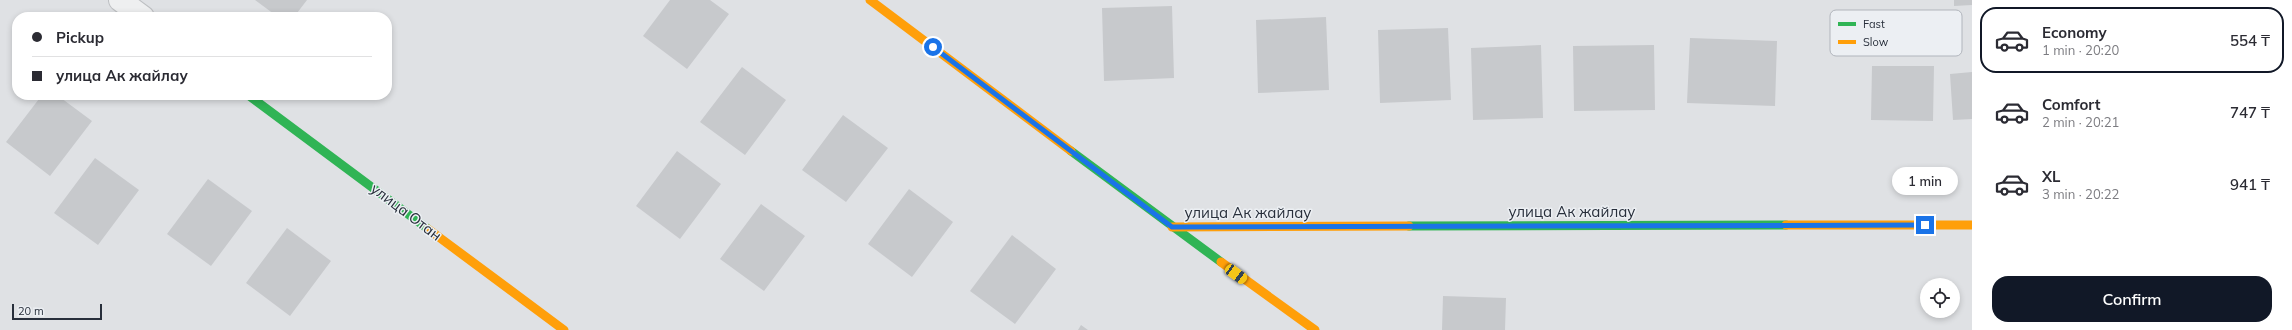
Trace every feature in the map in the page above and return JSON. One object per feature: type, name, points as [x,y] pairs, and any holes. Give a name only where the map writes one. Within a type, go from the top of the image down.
[{"type":"street","points":[[120,0],[136,12]]},
{"type":"street","points":[[870,0],[1172,227],[1314,330]]},
{"type":"street","name":"улица Отан","points":[[255,100],[564,330]]},
{"type":"street","name":"улица Ак жайлау","points":[[1172,227],[1972,225]]},
{"type":"building","points":[[255,0],[307,0],[298,12],[271,12]]},
{"type":"building","points":[[670,0],[710,0],[729,14],[687,69],[643,36]]},
{"type":"building","points":[[1954,0],[1972,0],[1972,5],[1954,6]]},
{"type":"building","points":[[1172,6],[1174,78],[1104,81],[1102,8]]},
{"type":"building","points":[[1326,17],[1329,90],[1258,93],[1256,20]]},
{"type":"building","points":[[1448,28],[1451,100],[1380,103],[1378,30]]},
{"type":"building","points":[[1690,38],[1777,41],[1775,106],[1687,103]]},
{"type":"building","points":[[1541,45],[1543,118],[1473,120],[1471,48]]},
{"type":"building","points":[[1654,45],[1655,110],[1574,111],[1573,46]]},
{"type":"building","points":[[1872,66],[1934,66],[1933,121],[1871,120]]},
{"type":"building","points":[[742,67],[786,100],[745,155],[700,122]]},
{"type":"building","points":[[1972,72],[1972,119],[1953,120],[1950,74]]},
{"type":"building","points":[[38,100],[64,100],[92,121],[50,176],[6,142]]},
{"type":"building","points":[[843,115],[888,148],[846,202],[802,170]]},
{"type":"building","points":[[677,151],[721,184],[680,239],[636,206]]},
{"type":"building","points":[[95,158],[139,190],[98,245],[54,213]]},
{"type":"building","points":[[208,179],[252,211],[211,266],[167,234]]},
{"type":"building","points":[[909,189],[953,222],[912,277],[868,244]]},
{"type":"building","points":[[761,204],[805,236],[764,291],[720,259]]},
{"type":"building","points":[[287,228],[331,261],[290,316],[246,283]]},
{"type":"building","points":[[1012,235],[1056,269],[1015,324],[970,291]]},
{"type":"building","points":[[1443,296],[1506,298],[1505,330],[1442,330]]},
{"type":"building","points":[[1081,325],[1088,330],[1078,330]]},
{"type":"traffic: fast","points":[[255,100],[428,229]]},
{"type":"traffic: fast","points":[[1071,151],[1221,262]]},
{"type":"traffic: fast","points":[[1409,226],[1786,225]]},
{"type":"traffic: slow","points":[[870,0],[1071,151]]},
{"type":"traffic: slow","points":[[1786,225],[1972,225]]},
{"type":"traffic: slow","points":[[1172,227],[1409,226]]},
{"type":"traffic: slow","points":[[428,229],[564,330]]},
{"type":"traffic: slow","points":[[1221,262],[1315,330]]},
{"type":"route","points":[[933,47],[1172,227],[1925,225]]}]
